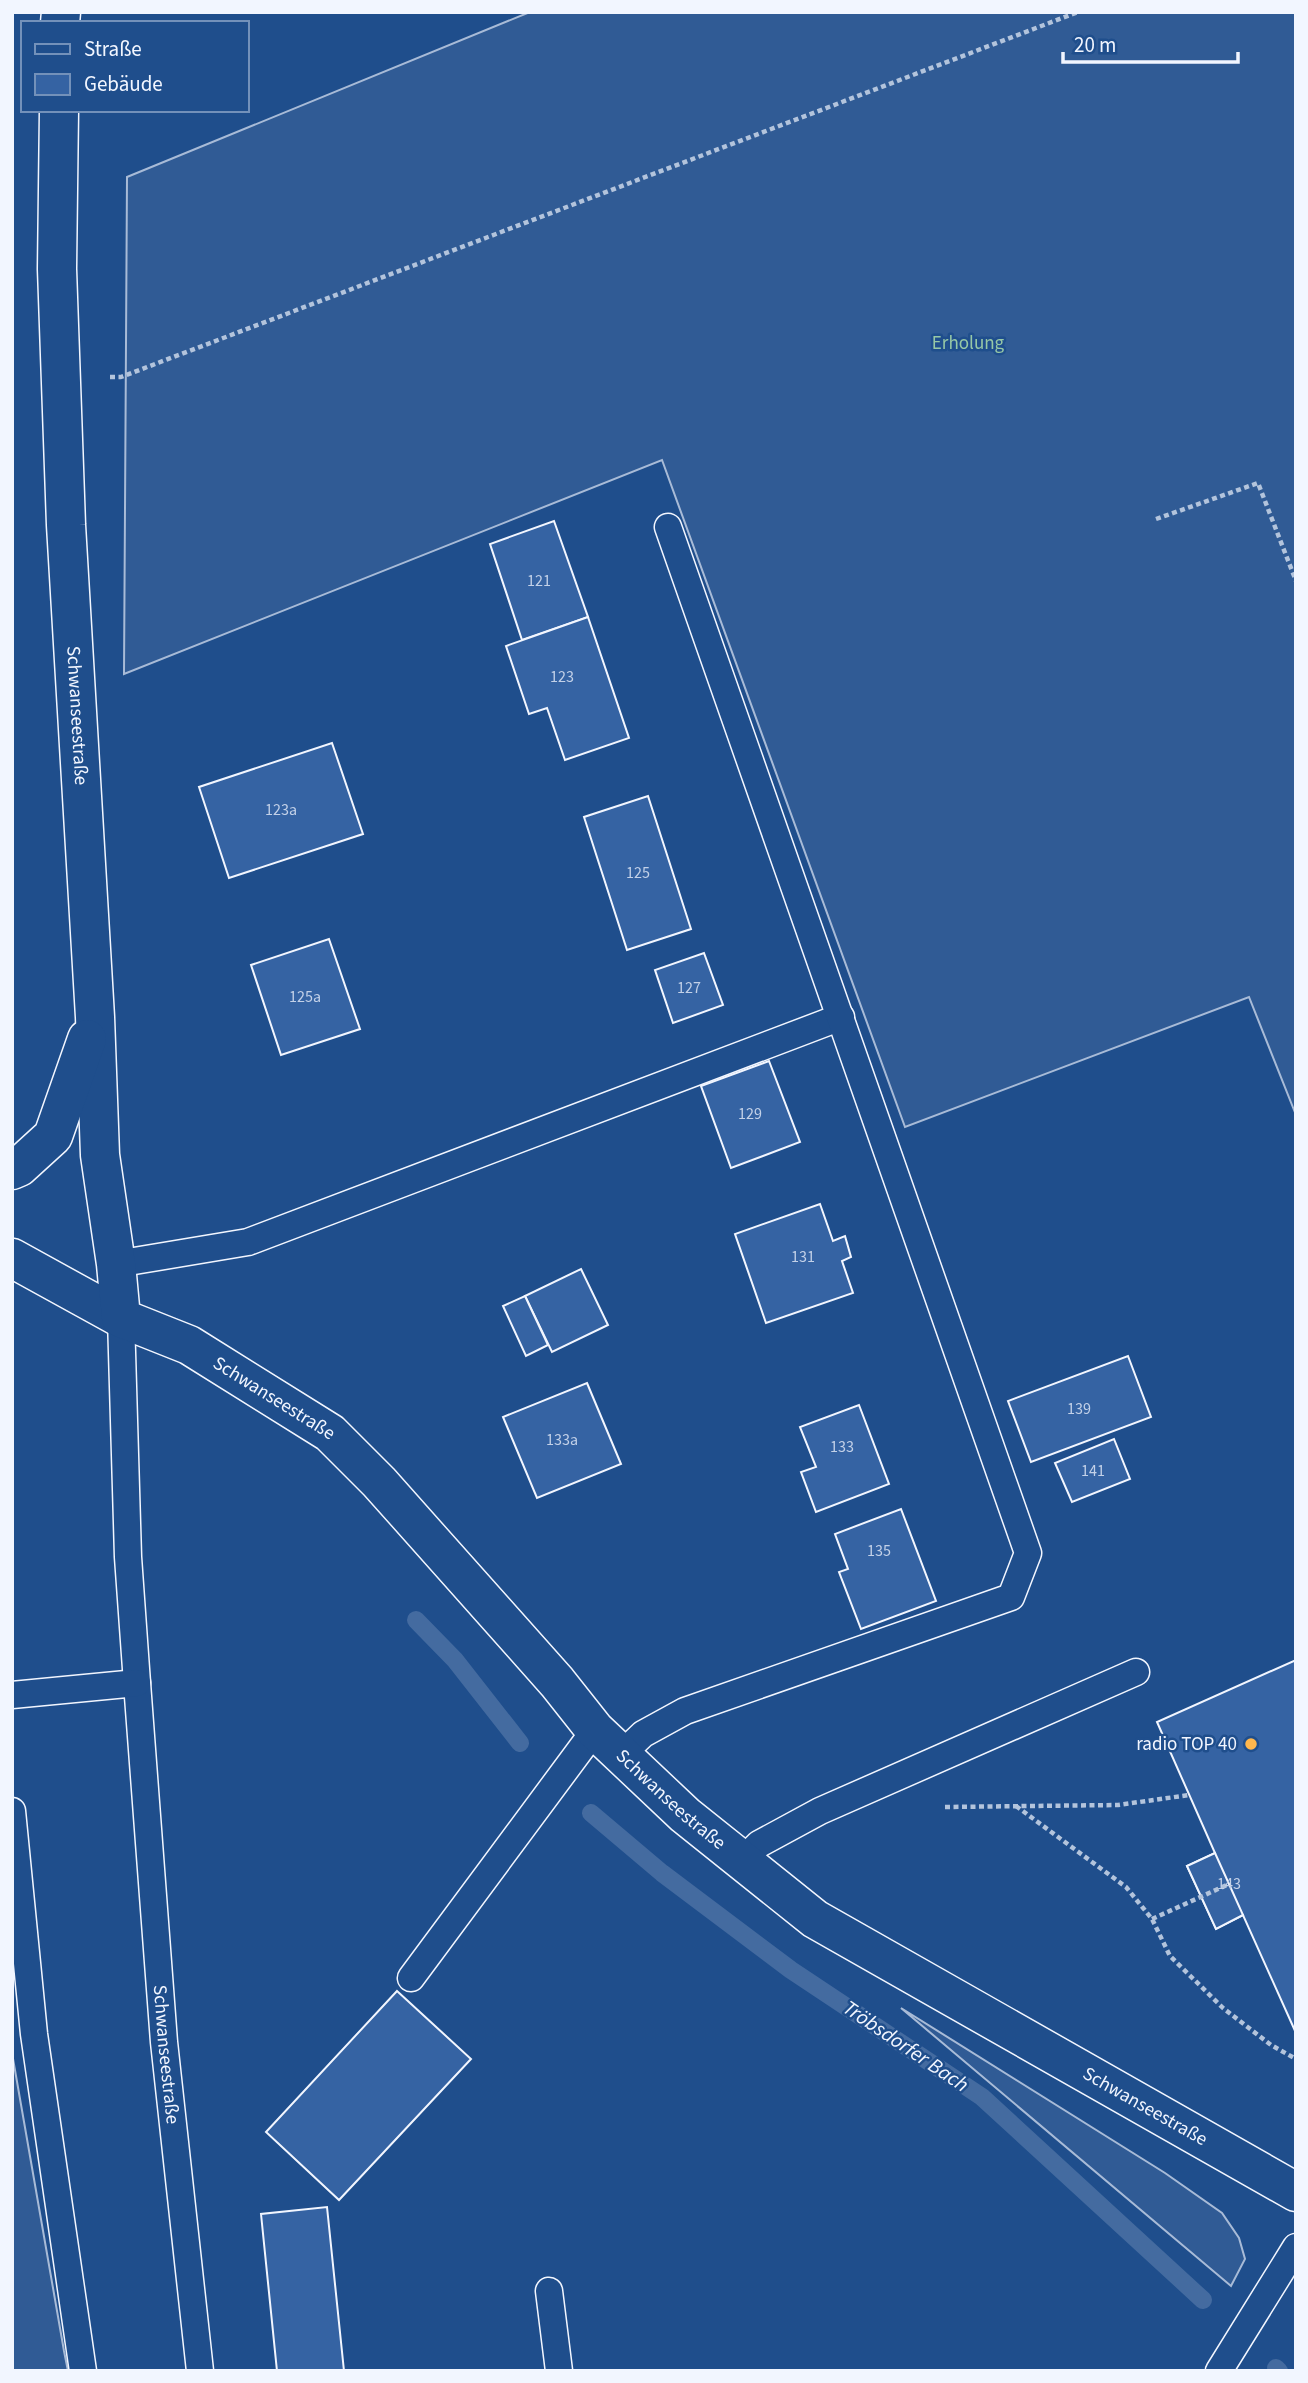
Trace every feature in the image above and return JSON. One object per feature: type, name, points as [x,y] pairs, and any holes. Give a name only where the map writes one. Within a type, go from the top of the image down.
[{"type":"street","name":"Schwanseestraße","points":[[59,112],[57,270],[74,691],[95,1017],[100,1155],[121,1318],[189,1345],[330,1433],[379,1482],[608,1742],[685,1815],[816,1919],[1296,2192]]},
{"type":"street","points":[[12,1170],[19,1167],[53,1136],[95,1017]]},
{"type":"street","points":[[12,1258],[121,1318]]},
{"type":"lane","points":[[411,1978],[608,1742],[643,1734],[685,1711],[1011,1597],[1028,1553],[668,527]]},
{"type":"lane","points":[[116,1264],[248,1241],[841,1017]]},
{"type":"lane","name":"Schwanseestraße","points":[[121,1318],[128,1557],[137,1683],[164,2042],[200,2371]]},
{"type":"lane","points":[[741,1862],[759,1844],[820,1811],[1136,1672]]},
{"type":"lane","points":[[12,1695],[137,1683]]},
{"type":"lane","points":[[12,1811],[34,2035],[83,2371]]},
{"type":"lane","points":[[1219,2371],[1296,2247]]},
{"type":"lane","points":[[549,2291],[559,2371]]},
{"type":"path","points":[[60,380],[121,377],[1079,12]]},
{"type":"path","points":[[1156,519],[1258,483],[1296,581]]},
{"type":"path","points":[[942,1807],[1118,1805],[1189,1795]]},
{"type":"path","points":[[1016,1806],[1126,1887],[1152,1919],[1170,1955],[1223,2008],[1271,2045],[1296,2059]]},
{"type":"path","points":[[1152,1919],[1229,1884]]},
{"type":"shaded area","name":"Erholung","points":[[530,12],[1296,12],[1296,1115],[1249,997],[905,1127],[662,460],[124,674],[127,177]]},
{"type":"shaded area","points":[[901,2008],[1165,2173],[1222,2213],[1239,2238],[1245,2259],[1231,2286]]},
{"type":"shaded area","points":[[12,2053],[64,2351],[68,2371],[12,2371]]},
{"type":"building","points":[[554,521],[588,617],[522,640],[490,544]]},
{"type":"building","points":[[588,617],[629,738],[565,760],[547,708],[529,714],[506,646]]},
{"type":"building","points":[[332,743],[363,834],[229,878],[199,787]]},
{"type":"building","points":[[648,796],[691,929],[627,950],[584,817]]},
{"type":"building","points":[[329,939],[360,1029],[281,1055],[251,965]]},
{"type":"building","points":[[704,953],[723,1005],[673,1023],[655,970]]},
{"type":"building","points":[[769,1061],[800,1142],[731,1168],[701,1086]]},
{"type":"building","points":[[820,1204],[833,1241],[845,1236],[851,1257],[842,1261],[853,1293],[766,1323],[735,1234]]},
{"type":"building","points":[[581,1269],[608,1325],[552,1352],[525,1296]]},
{"type":"building","points":[[525,1296],[548,1345],[526,1356],[503,1306]]},
{"type":"building","points":[[1128,1356],[1151,1417],[1031,1462],[1008,1401]]},
{"type":"building","points":[[587,1383],[621,1464],[537,1498],[503,1417]]},
{"type":"building","points":[[859,1405],[889,1484],[816,1512],[801,1472],[816,1467],[800,1427]]},
{"type":"building","points":[[1114,1439],[1130,1479],[1072,1502],[1055,1463]]},
{"type":"building","points":[[901,1509],[936,1601],[861,1629],[839,1572],[848,1569],[835,1534]]},
{"type":"building","points":[[1296,1660],[1296,2033],[1243,1915],[1216,1929],[1187,1866],[1215,1853],[1157,1722]]},
{"type":"building","points":[[1215,1853],[1243,1915],[1216,1929],[1187,1866]]},
{"type":"building","points":[[397,1991],[471,2059],[339,2200],[266,2132]]},
{"type":"building","points":[[327,2207],[344,2371],[277,2371],[261,2214]]},
{"type":"waterway","name":"Tröbsdorfer Bach","points":[[416,1620],[455,1660],[520,1743]]},
{"type":"waterway","name":"Tröbsdorfer Bach","points":[[591,1813],[662,1873],[791,1970],[982,2097],[1203,2300]]},
{"type":"waterway","name":"Tröbsdorfer Bach","points":[[1276,2368],[1279,2371]]},
{"type":"place","name":"radio TOP 40","points":[[1251,1744]]}]
